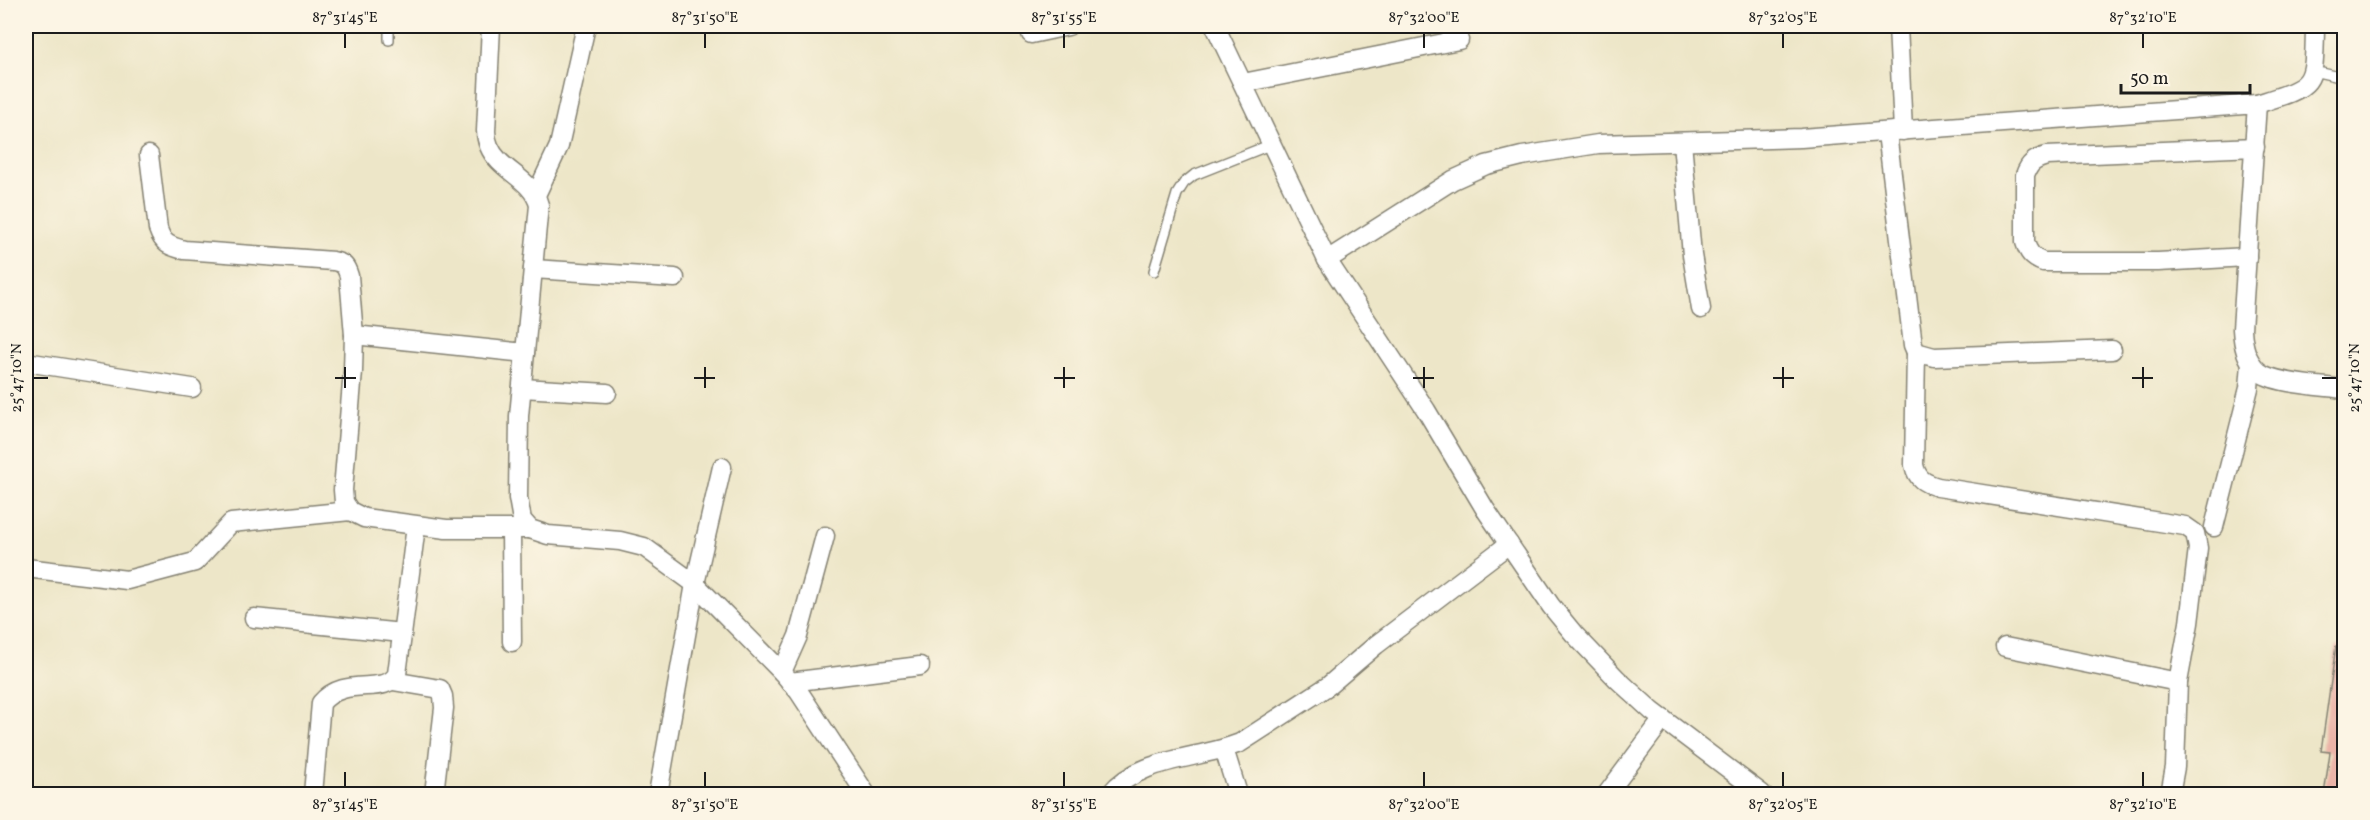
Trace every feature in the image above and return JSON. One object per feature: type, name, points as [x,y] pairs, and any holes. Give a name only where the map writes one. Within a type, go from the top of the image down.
[{"type":"street","points":[[491,26],[486,131],[489,146],[501,162],[528,185],[536,195],[539,205],[519,434],[518,498],[522,520],[530,529]]},
{"type":"street","points":[[536,195],[559,146],[586,26]]},
{"type":"street","points":[[1031,34],[1068,26]]},
{"type":"street","points":[[1215,26],[1327,260],[1426,410],[1485,509],[1551,606],[1617,679],[1663,719],[1762,795]]},
{"type":"street","points":[[1898,26],[1895,132],[1913,345],[1916,352],[1914,465],[1916,475],[1925,483],[1938,487],[2186,526],[2195,533],[2198,548],[2189,623],[2178,682],[2175,767],[2170,795]]},
{"type":"street","points":[[1327,260],[1453,180],[1486,165],[1569,148],[1598,144],[1801,138],[1895,132],[2257,104],[2307,84],[2313,71],[2315,26]]},
{"type":"street","points":[[1243,83],[1459,40]]},
{"type":"street","points":[[2257,104],[2242,329],[2243,346],[2251,363],[2260,373],[2277,379],[2344,389]]},
{"type":"street","points":[[1682,142],[1692,255],[1701,309]]},
{"type":"street","points":[[2247,256],[2158,262],[2043,262],[2035,259],[2025,242],[2025,175],[2028,166],[2035,159],[2047,156],[2255,147]]},
{"type":"street","points":[[149,155],[158,229],[162,240],[169,246],[183,250],[343,263],[349,276],[354,335],[343,490],[344,502],[350,511],[364,518],[416,526],[446,529],[530,529],[548,535],[620,541],[644,547],[695,584],[786,677],[866,795]]},
{"type":"street","points":[[533,269],[675,278]]},
{"type":"street","points":[[354,335],[525,353]]},
{"type":"street","points":[[1916,352],[1934,357],[2112,350]]},
{"type":"street","points":[[26,362],[192,388]]},
{"type":"street","points":[[2214,527],[2249,388],[2251,363]]},
{"type":"street","points":[[522,388],[608,393]]},
{"type":"street","points":[[658,795],[695,584],[722,467]]},
{"type":"street","points":[[26,568],[127,580],[195,562],[231,523],[350,511]]},
{"type":"street","points":[[393,681],[397,674],[416,526]]},
{"type":"street","points":[[511,529],[512,642]]},
{"type":"street","points":[[786,677],[825,536]]},
{"type":"street","points":[[1110,795],[1128,776],[1143,769],[1240,743],[1328,686],[1376,645],[1509,544]]},
{"type":"street","points":[[254,618],[402,633]]},
{"type":"street","points":[[2005,647],[2178,682]]},
{"type":"street","points":[[786,677],[920,666]]},
{"type":"street","points":[[313,795],[321,703],[342,687],[386,684],[393,681],[432,686],[440,689],[443,696],[434,795]]},
{"type":"street","points":[[1607,795],[1663,719]]},
{"type":"street","points":[[1224,749],[1238,795]]},
{"type":"lane","points":[[388,26],[389,40]]},
{"type":"lane","points":[[2313,71],[2344,78]]},
{"type":"lane","points":[[1154,271],[1177,194],[1184,183],[1194,175],[1272,144]]},
{"type":"building","points":[[2336,646],[2344,646],[2344,795],[2324,795],[2330,752],[2321,751]]}]
